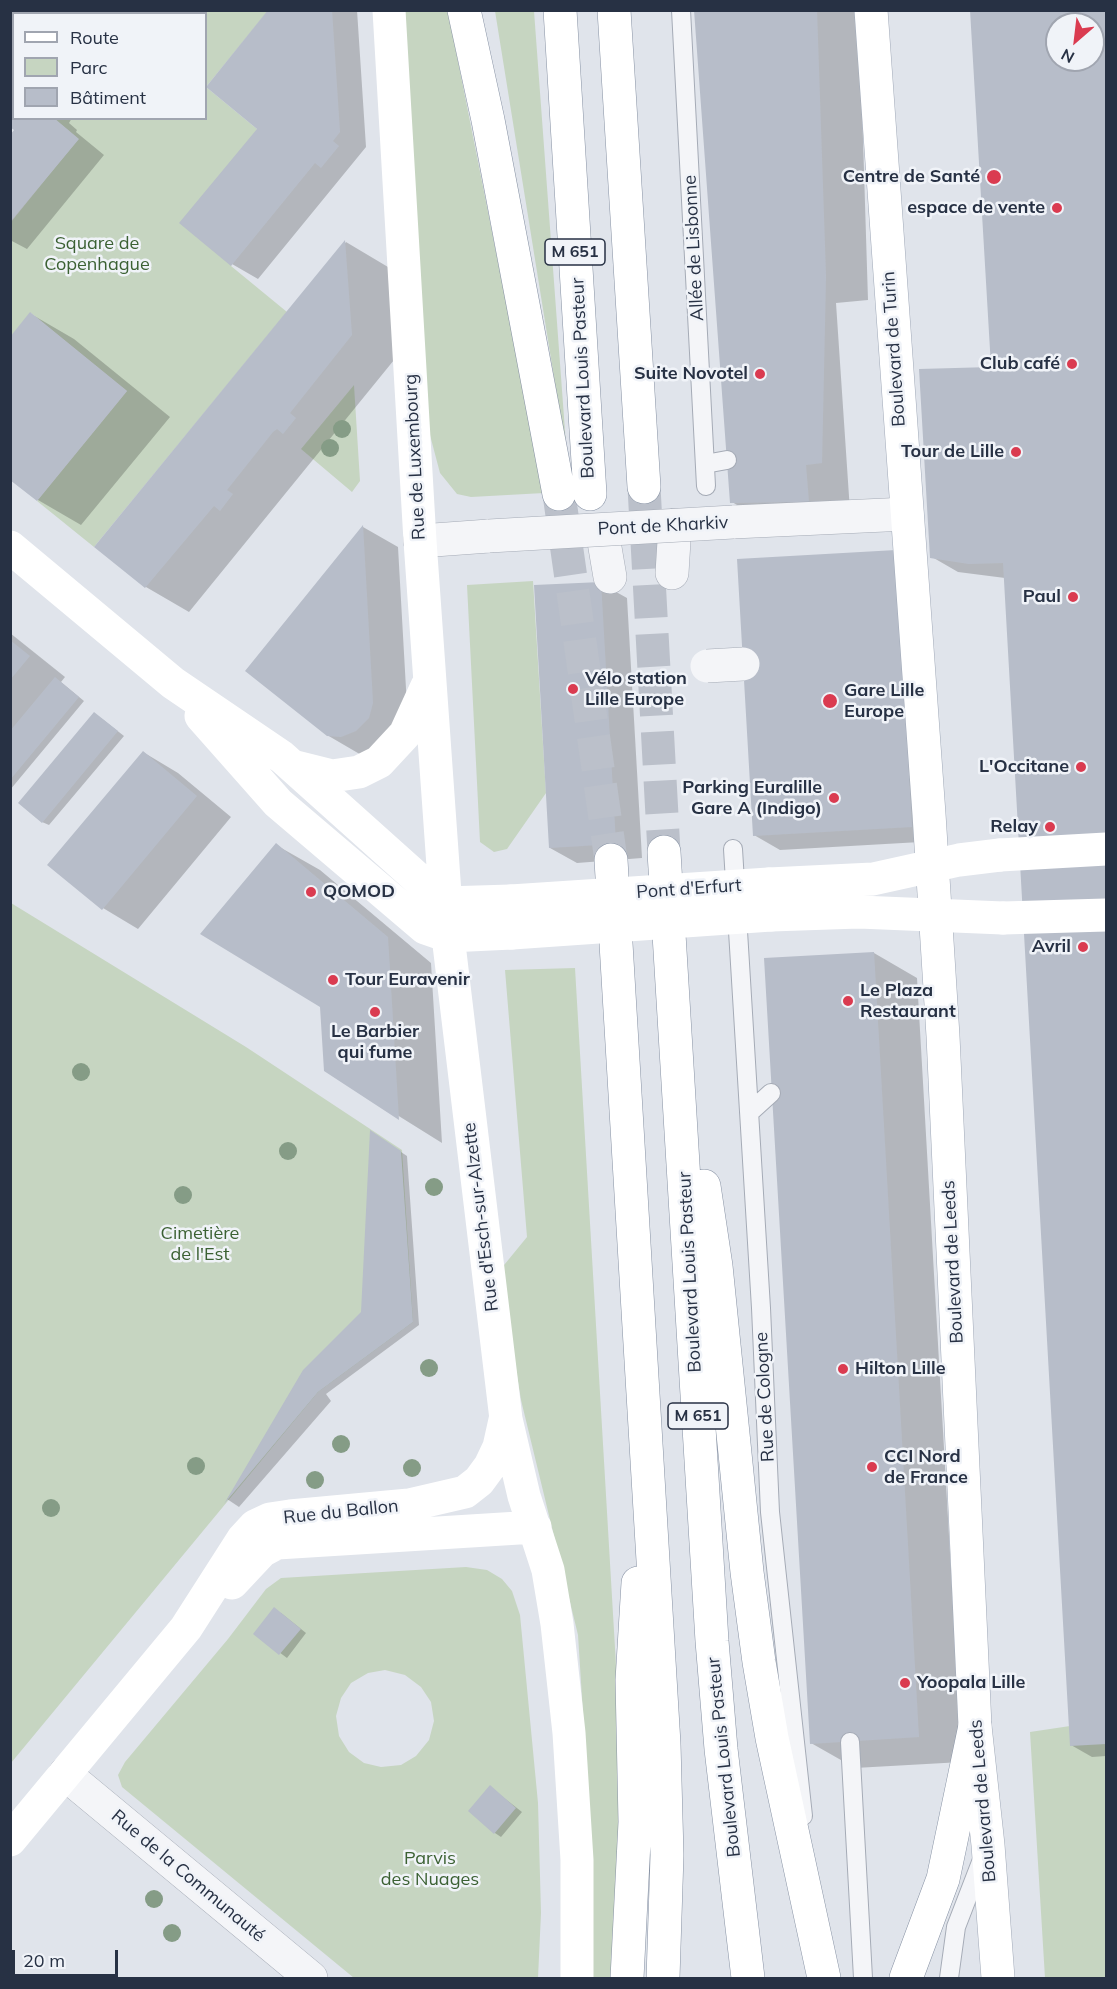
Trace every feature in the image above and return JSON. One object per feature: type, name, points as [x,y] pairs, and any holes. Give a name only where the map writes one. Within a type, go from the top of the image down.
[{"type":"main road","name":"Rue de Luxembourg","points":[[389,10],[420,541],[445,903]]},
{"type":"main road","points":[[464,10],[488,120]]},
{"type":"main road","points":[[477,10],[488,120]]},
{"type":"main road","name":"Boulevard Louis Pasteur","points":[[488,120],[574,494],[560,10]]},
{"type":"main road","name":"M 651","points":[[614,10],[644,487]]},
{"type":"main road","name":"Boulevard de Turin","points":[[870,10],[933,868]]},
{"type":"main road","points":[[10,547],[173,683],[292,766],[445,903]]},
{"type":"main road","points":[[292,766],[308,772],[332,776],[359,772],[379,762],[405,734],[429,681]]},
{"type":"main road","points":[[173,683],[278,803],[414,920],[425,928],[448,936]]},
{"type":"main road","name":"Pont d'Erfurt","points":[[448,936],[511,917],[770,899],[933,868],[959,860],[999,855],[1107,849]]},
{"type":"main road","name":"Boulevard Louis Pasteur","points":[[664,852],[712,1641],[721,1749],[748,1978]]},
{"type":"main road","name":"M 651","points":[[611,860],[664,1744],[667,1855],[663,1978]]},
{"type":"main road","name":"Boulevard de Leeds","points":[[933,868],[975,1726],[988,1845],[998,1978]]},
{"type":"main road","name":"Pont d'Erfurt","points":[[770,899],[859,912],[936,917],[1107,915]]},
{"type":"main road","name":"Pont d'Erfurt","points":[[445,903],[511,917]]},
{"type":"main road","name":"Rue d'Esch-sur-Alzette","points":[[445,903],[506,1419],[522,1487],[535,1527]]},
{"type":"main road","points":[[674,991],[716,1266],[746,1562],[759,1662],[772,1738],[824,1978]]},
{"type":"main road","name":"Rue du Ballon","points":[[186,1628],[243,1539],[255,1526],[270,1519],[409,1505],[465,1492],[479,1481],[490,1466],[499,1446],[506,1419]]},
{"type":"main road","points":[[627,1978],[636,1788],[633,1647],[648,1477]]},
{"type":"main road","points":[[535,1527],[548,1570],[557,1624],[569,1733],[577,1860],[577,1978]]},
{"type":"main road","name":"Rue du Ballon","points":[[10,1840],[186,1628],[262,1551],[277,1543],[535,1527]]},
{"type":"main road","points":[[906,1978],[943,1879],[975,1726]]},
{"type":"street","name":"Pont de Kharkiv","points":[[420,541],[675,525],[907,514]]},
{"type":"street","points":[[672,573],[675,525]]},
{"type":"street","points":[[602,530],[610,577]]},
{"type":"street","points":[[707,666],[743,664]]},
{"type":"street","name":"Rue de la Communauté","points":[[64,1774],[311,1978]]},
{"type":"lane","name":"Allée de Lisbonne","points":[[681,10],[706,486]]},
{"type":"lane","points":[[705,464],[727,460]]},
{"type":"lane","name":"Rue de Cologne","points":[[733,849],[770,1512],[817,1943]]},
{"type":"lane","points":[[749,1113],[771,1093]]},
{"type":"lane","points":[[850,1742],[863,1978]]},
{"type":"lane","points":[[949,1978],[956,1927],[988,1845]]},
{"type":"green space","points":[[97,10],[268,11],[207,86],[207,12],[96,12]]},
{"type":"green space","points":[[403,11],[448,11],[544,493],[471,497],[457,494],[440,473],[426,420]]},
{"type":"green space","points":[[495,11],[534,11],[567,458]]},
{"type":"green space","name":"Square de Copenhague","points":[[207,88],[257,129],[231,266],[287,312],[94,547],[37,501],[127,391],[31,313],[11,337],[11,222],[78,139],[55,120],[207,120]]},
{"type":"green space","points":[[354,385],[360,481],[352,492],[301,449]]},
{"type":"green space","points":[[533,581],[546,793],[507,849],[494,852],[480,842],[467,585]]},
{"type":"green space","name":"Cimetière de l'Est","points":[[11,903],[246,1047],[402,1150],[413,1322],[318,1392],[11,1763]]},
{"type":"green space","points":[[575,968],[623,1784],[614,1978],[593,1978],[591,1839],[578,1635],[521,1400],[500,1270],[527,1237],[505,970]]},
{"type":"green space","name":"Parvis des Nuages","points":[[466,1567],[487,1570],[502,1579],[512,1591],[520,1615],[538,1803],[541,1913],[538,1978],[354,1978],[122,1787],[118,1775],[125,1762],[228,1639],[266,1589],[281,1578]],"holes":[[[385,1670],[405,1675],[421,1687],[431,1702],[434,1721],[429,1740],[416,1756],[401,1765],[381,1767],[364,1763],[349,1752],[339,1736],[336,1716],[341,1698],[351,1683],[368,1673]]]},
{"type":"green space","points":[[1106,1695],[1106,1978],[1045,1978],[1030,1732],[1090,1723],[1088,1696]]},
{"type":"building","points":[[10,10],[81,10],[83,12],[12,12],[12,120],[56,120],[79,139],[10,222],[10,135],[14,130],[10,127]]},
{"type":"building","points":[[268,10],[332,10],[340,132],[333,141],[339,146],[321,168],[315,163],[231,266],[179,223],[257,129],[207,86]]},
{"type":"building","points":[[694,10],[817,10],[826,276],[822,463],[806,465],[809,502],[730,503]]},
{"type":"building","points":[[970,10],[1106,10],[1106,1744],[1070,1746],[1003,563],[969,564],[930,558],[919,369],[991,367]]},
{"type":"building","points":[[345,240],[352,335],[290,413],[296,418],[283,434],[277,429],[273,432],[227,490],[233,494],[220,511],[214,506],[145,588],[94,547]]},
{"type":"building","points":[[30,312],[127,391],[37,501],[10,480],[10,337]]},
{"type":"building","points":[[363,525],[373,703],[369,718],[356,731],[341,737],[327,736],[245,671]]},
{"type":"building","points":[[896,550],[912,827],[753,836],[737,559]]},
{"type":"building","name":"Vélo station Lille Europe","points":[[601,582],[616,844],[549,848],[534,585]]},
{"type":"building","points":[[10,640],[30,656],[10,680]]},
{"type":"building","points":[[55,677],[79,697],[10,780],[10,731]]},
{"type":"building","points":[[94,712],[118,731],[42,823],[18,803]]},
{"type":"building","points":[[143,751],[197,796],[102,910],[47,865]]},
{"type":"building","name":"Tour Euravenir","points":[[276,843],[388,937],[399,1120],[324,1071],[320,1007],[200,934]]},
{"type":"building","name":"Hilton Lille","points":[[874,952],[919,1737],[810,1744],[764,958]]},
{"type":"building","points":[[370,1130],[401,1151],[413,1322],[318,1392],[224,1504],[303,1370],[361,1312]]},
{"type":"building","points":[[274,1607],[301,1629],[279,1655],[253,1634]]},
{"type":"building","points":[[490,1785],[516,1808],[494,1834],[468,1811]]},
{"type":"tunnel","points":[[644,487],[664,852]]},
{"type":"tunnel","points":[[559,494],[611,860]]},
{"type":"place","name":"Centre de Santé","points":[[994,177]]},
{"type":"place","name":"espace de vente","points":[[1057,208]]},
{"type":"place","name":"Club café","points":[[1072,364]]},
{"type":"place","name":"Suite Novotel","points":[[760,374]]},
{"type":"place","name":"Tour de Lille","points":[[1016,452]]},
{"type":"place","name":"Paul","points":[[1073,597]]},
{"type":"place","name":"Vélo station Lille Europe","points":[[573,689]]},
{"type":"place","name":"Gare Lille Europe","points":[[830,701]]},
{"type":"place","name":"L'Occitane","points":[[1081,767]]},
{"type":"place","name":"Parking Euralille Gare A (Indigo)","points":[[834,798]]},
{"type":"place","name":"Relay","points":[[1050,827]]},
{"type":"place","name":"QOMOD","points":[[311,892]]},
{"type":"place","name":"Avril","points":[[1083,947]]},
{"type":"place","name":"Tour Euravenir","points":[[333,980]]},
{"type":"place","name":"Le Plaza Restaurant","points":[[848,1001]]},
{"type":"place","name":"Le Barbier qui fume","points":[[375,1012]]},
{"type":"place","name":"Hilton Lille","points":[[843,1369]]},
{"type":"place","name":"CCI Nord de France","points":[[872,1467]]},
{"type":"place","name":"Yoopala Lille","points":[[905,1683]]}]
